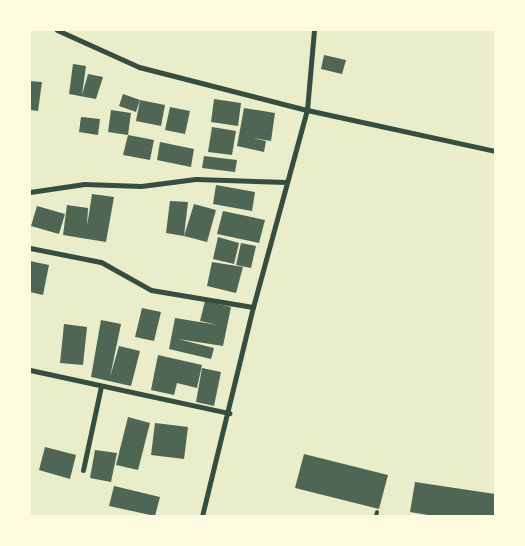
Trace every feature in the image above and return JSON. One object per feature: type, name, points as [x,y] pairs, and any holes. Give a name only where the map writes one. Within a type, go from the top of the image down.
[{"type":"street","points":[[57,30],[139,67],[307,110],[495,152]]},
{"type":"street","points":[[202,516],[229,413],[253,307],[307,110],[314,30]]},
{"type":"street","points":[[30,192],[84,184],[142,186],[196,179],[287,182]]},
{"type":"street","points":[[30,248],[101,262],[151,290],[253,307]]},
{"type":"street","points":[[30,370],[229,413]]},
{"type":"street","points":[[83,470],[101,386]]},
{"type":"building","points":[[324,55],[346,60],[342,74],[321,69]]},
{"type":"building","points":[[73,64],[86,66],[82,95],[88,74],[103,77],[96,99],[69,94]]},
{"type":"building","points":[[30,81],[42,82],[38,111],[30,110]]},
{"type":"building","points":[[123,94],[140,100],[136,112],[119,106]]},
{"type":"building","points":[[214,99],[241,103],[238,126],[211,122]]},
{"type":"building","points":[[140,100],[165,105],[161,126],[136,121]]},
{"type":"building","points":[[170,107],[190,111],[185,134],[165,130]]},
{"type":"building","points":[[244,108],[275,113],[271,141],[252,138],[266,141],[264,152],[237,146]]},
{"type":"building","points":[[111,110],[131,113],[128,135],[108,132]]},
{"type":"building","points":[[81,117],[100,119],[98,135],[79,132]]},
{"type":"building","points":[[212,127],[236,131],[232,155],[208,152]]},
{"type":"building","points":[[128,135],[154,140],[150,160],[123,155]]},
{"type":"building","points":[[160,142],[194,149],[191,167],[157,160]]},
{"type":"building","points":[[204,156],[237,160],[235,172],[202,168]]},
{"type":"building","points":[[216,185],[255,192],[252,211],[213,204]]},
{"type":"building","points":[[92,194],[114,197],[106,242],[63,235],[67,205],[88,208],[87,226]]},
{"type":"building","points":[[170,201],[188,202],[184,236],[166,233]]},
{"type":"building","points":[[194,204],[216,210],[207,242],[184,236]]},
{"type":"building","points":[[37,206],[65,214],[59,234],[31,226]]},
{"type":"building","points":[[223,211],[265,220],[259,243],[217,234]]},
{"type":"building","points":[[218,237],[239,243],[234,264],[213,259]]},
{"type":"building","points":[[241,243],[256,246],[251,268],[236,265]]},
{"type":"building","points":[[30,261],[49,265],[43,295],[30,292]]},
{"type":"building","points":[[212,262],[243,267],[236,293],[207,286]]},
{"type":"building","points":[[205,301],[231,307],[223,346],[178,339],[214,348],[211,359],[169,349],[175,318],[218,325],[200,321]]},
{"type":"building","points":[[142,308],[161,312],[154,341],[135,337]]},
{"type":"building","points":[[101,320],[121,324],[110,377],[119,346],[140,351],[131,386],[91,377]]},
{"type":"building","points":[[64,324],[87,327],[83,365],[60,363]]},
{"type":"building","points":[[158,355],[202,365],[197,388],[177,383],[174,395],[151,390]]},
{"type":"building","points":[[202,368],[221,372],[214,406],[196,402]]},
{"type":"building","points":[[128,417],[150,423],[138,470],[116,465]]},
{"type":"building","points":[[155,423],[188,427],[184,459],[151,455]]},
{"type":"building","points":[[45,447],[76,455],[70,479],[39,470]]},
{"type":"building","points":[[95,450],[117,453],[111,482],[90,478]]},
{"type":"building","points":[[304,454],[388,475],[379,509],[295,488]]},
{"type":"building","points":[[415,482],[495,494],[495,516],[434,516],[410,512]]},
{"type":"building","points":[[114,486],[160,497],[155,516],[109,506]]}]
